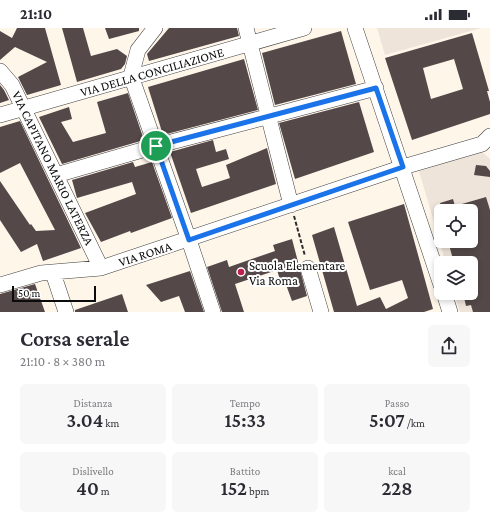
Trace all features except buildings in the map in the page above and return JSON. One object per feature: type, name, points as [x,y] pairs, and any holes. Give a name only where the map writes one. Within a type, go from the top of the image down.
[{"type":"street","points":[[155,28],[138,50],[131,76],[213,312]]},
{"type":"street","points":[[246,28],[291,205]]},
{"type":"street","name":"VIA DELLA CONCILIAZIONE","points":[[0,115],[131,76],[304,28]]},
{"type":"street","points":[[355,28],[403,167],[434,263]]},
{"type":"street","name":"VIA CAPITANO MARIO LATERZA","points":[[0,71],[12,84],[101,268]]},
{"type":"street","points":[[56,175],[156,146],[376,88]]},
{"type":"street","name":"VIA ROMA","points":[[0,285],[41,273],[101,268],[189,240],[403,167],[487,143]]},
{"type":"street","points":[[308,268],[321,312]]},
{"type":"street","points":[[53,273],[66,312]]},
{"type":"path","points":[[291,205],[308,268]]},
{"type":"shaded area","points":[[377,28],[481,28],[385,55]]},
{"type":"shaded area","points":[[481,151],[490,159],[490,312],[460,312],[456,300],[478,300],[478,256],[444,256],[442,248],[478,248],[478,204],[434,204],[434,222],[419,171]]},
{"type":"place","name":"Scuola Elementare Via Roma","points":[[241,272]]},
{"type":"route","points":[[376,88],[403,167],[189,240],[156,146],[376,88]]}]
